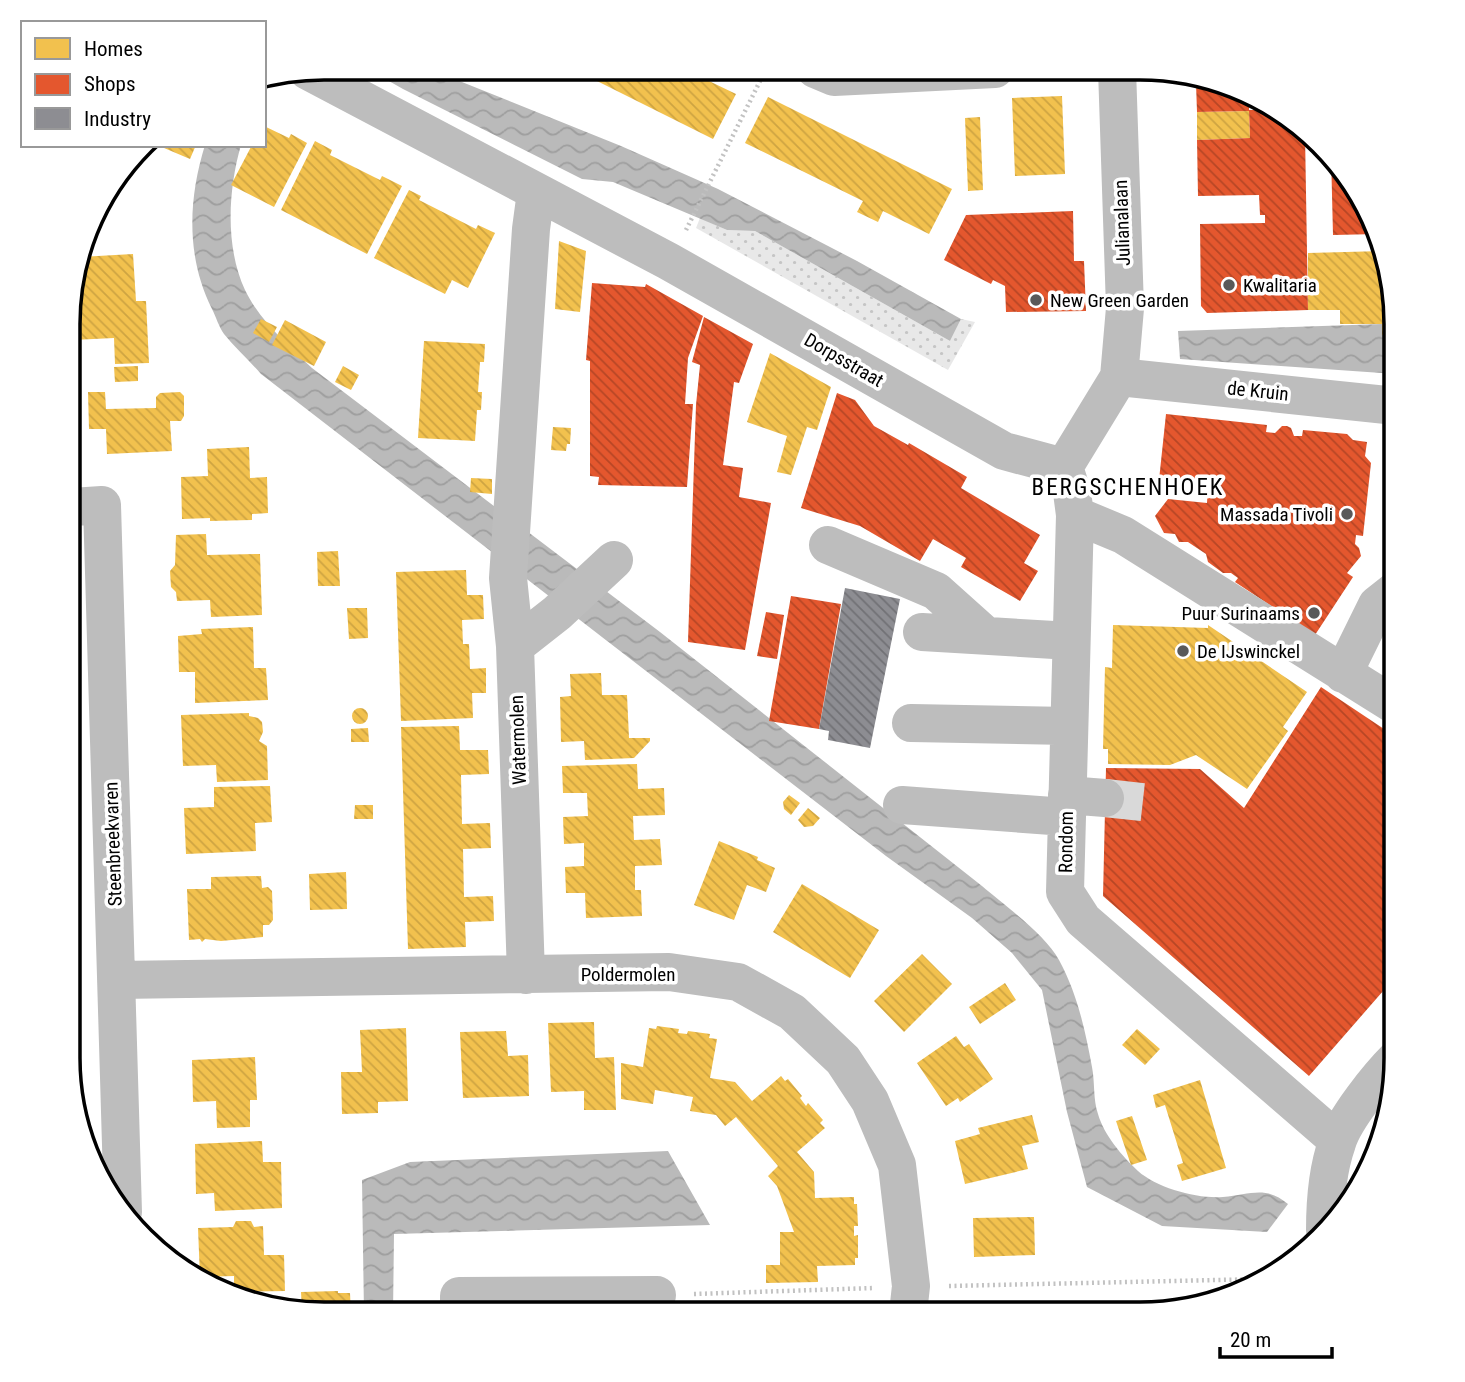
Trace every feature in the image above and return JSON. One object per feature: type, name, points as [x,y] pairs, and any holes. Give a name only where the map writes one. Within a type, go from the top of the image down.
[{"type":"street","name":"Dorpsstraat","points":[[327,81],[668,261],[1004,451],[1063,467]]},
{"type":"street","name":"Julianalaan","points":[[1117,81],[1125,308],[1119,377]]},
{"type":"street","name":"Watermolen","points":[[526,975],[515,646],[508,578],[531,229],[537,192]]},
{"type":"street","name":"de Kruin","points":[[1119,377],[1379,404]]},
{"type":"street","points":[[1063,467],[1119,377]]},
{"type":"street","name":"Rondom","points":[[1063,467],[1072,492],[1075,515],[1065,892],[1083,920],[1338,1140]]},
{"type":"street","name":"Steenbreekvaren","points":[[80,506],[102,505],[118,980],[120,1189]]},
{"type":"street","points":[[1075,515],[1123,535],[1384,699]]},
{"type":"street","points":[[828,545],[936,591],[984,634]]},
{"type":"street","points":[[515,646],[557,613],[605,568]]},
{"type":"street","points":[[1343,674],[1377,606],[1384,600]]},
{"type":"street","points":[[922,632],[1071,641]]},
{"type":"street","points":[[911,723],[1069,726]]},
{"type":"street","points":[[902,805],[1067,806],[1105,798]]},
{"type":"street","name":"Poldermolen","points":[[118,980],[669,972],[738,982],[792,1012],[843,1060],[870,1101],[897,1165],[910,1300]]},
{"type":"street","points":[[1325,1216],[1325,1202],[1338,1140],[1383,1071]]},
{"type":"street","points":[[459,1302],[459,1296],[657,1295]]},
{"type":"path","points":[[690,224],[760,81]]},
{"type":"path","points":[[657,1295],[910,1300],[1239,1280]]},
{"type":"shaded area","points":[[700,218],[727,230],[755,231],[950,341],[961,319],[975,322],[948,370],[696,228]]},
{"type":"water","points":[[389,81],[459,81],[621,146],[718,189],[961,319],[950,341],[755,231],[727,230],[613,182],[582,179]]},
{"type":"water","points":[[204,147],[241,147],[231,199],[234,256],[251,301],[284,341],[312,368],[660,632],[1023,920],[1053,950],[1071,985],[1080,1012],[1093,1073],[1096,1109],[1114,1145],[1146,1177],[1178,1191],[1213,1197],[1264,1193],[1280,1198],[1288,1204],[1267,1232],[1162,1226],[1087,1187],[1067,1112],[1042,990],[1012,953],[972,918],[886,856],[261,374],[222,331],[198,269],[192,228],[199,166]]},
{"type":"water","points":[[1382,324],[1384,373],[1180,359],[1178,331]]},
{"type":"water","points":[[668,1151],[710,1225],[394,1234],[393,1302],[364,1302],[362,1180],[410,1162]]},
{"type":"building: Homes","points":[[597,81],[709,81],[736,94],[713,139]]},
{"type":"building: Homes","points":[[1062,96],[1065,174],[1015,176],[1012,98]]},
{"type":"building: Homes","points":[[768,97],[952,189],[929,234],[883,211],[878,222],[857,212],[863,201],[745,143]]},
{"type":"building: Homes","points":[[1249,111],[1250,138],[1197,140],[1197,112]]},
{"type":"building: Homes","points":[[980,117],[983,190],[968,191],[965,118]]},
{"type":"building: Homes","points":[[266,127],[289,138],[291,134],[307,143],[274,207],[231,185],[251,147],[266,147]]},
{"type":"building: Homes","points":[[315,141],[332,150],[330,155],[380,180],[382,176],[402,186],[367,254],[281,210]]},
{"type":"building: Homes","points":[[162,147],[195,147],[190,159]]},
{"type":"building: Homes","points":[[409,190],[421,196],[419,200],[476,229],[478,225],[495,233],[468,288],[452,280],[445,294],[374,258]]},
{"type":"building: Homes","points":[[559,241],[586,251],[580,312],[555,309]]},
{"type":"building: Homes","points":[[1373,251],[1382,293],[1384,335],[1382,324],[1340,324],[1340,310],[1308,310],[1308,253]]},
{"type":"building: Homes","points":[[133,254],[136,301],[146,301],[149,363],[115,364],[114,338],[80,340],[83,293],[91,256]]},
{"type":"building: Homes","points":[[261,319],[277,327],[269,342],[253,333]]},
{"type":"building: Homes","points":[[285,320],[326,342],[314,366],[272,345]]},
{"type":"building: Homes","points":[[424,341],[485,344],[484,362],[480,362],[478,392],[482,392],[481,410],[477,410],[475,441],[418,438]]},
{"type":"building: Homes","points":[[770,353],[831,387],[817,430],[807,427],[791,475],[777,472],[787,436],[747,422]]},
{"type":"building: Homes","points":[[138,366],[138,381],[115,382],[114,367]]},
{"type":"building: Homes","points":[[343,366],[359,375],[351,390],[335,382]]},
{"type":"building: Homes","points":[[88,392],[105,392],[106,409],[156,408],[156,397],[160,393],[180,392],[184,396],[184,416],[181,421],[170,421],[172,451],[107,454],[106,429],[89,429]]},
{"type":"building: Homes","points":[[553,427],[571,428],[570,444],[567,444],[566,451],[551,450]]},
{"type":"building: Homes","points":[[249,447],[250,478],[267,477],[268,513],[252,514],[252,520],[182,519],[181,477],[208,476],[207,449]]},
{"type":"building: Homes","points":[[471,478],[492,479],[492,494],[470,492]]},
{"type":"building: Homes","points":[[206,534],[207,555],[260,554],[262,615],[211,617],[210,600],[177,601],[176,592],[171,587],[170,571],[175,565],[176,535]]},
{"type":"building: Homes","points":[[338,551],[340,586],[318,586],[317,552]]},
{"type":"building: Homes","points":[[466,570],[467,595],[483,595],[484,619],[462,620],[463,644],[469,644],[470,669],[486,668],[486,693],[472,693],[473,718],[401,721],[396,572]]},
{"type":"building: Homes","points":[[347,608],[367,608],[368,638],[349,639]]},
{"type":"building: Homes","points":[[1113,625],[1208,628],[1208,625],[1307,692],[1283,727],[1288,731],[1247,789],[1196,755],[1170,765],[1108,764],[1108,749],[1103,749],[1105,667],[1112,668]]},
{"type":"building: Homes","points":[[253,627],[254,668],[266,668],[268,700],[195,703],[195,672],[179,672],[178,636],[202,634],[201,629]]},
{"type":"building: Homes","points":[[601,673],[602,695],[627,695],[629,738],[650,738],[634,758],[585,760],[584,741],[561,742],[560,697],[571,696],[570,674]]},
{"type":"building: Homes","points":[[360,708],[368,716],[360,724],[352,716]]},
{"type":"building: Homes","points":[[249,713],[249,716],[262,722],[263,732],[259,741],[267,746],[268,780],[217,782],[216,765],[183,766],[181,715]]},
{"type":"building: Homes","points":[[459,726],[460,750],[488,750],[489,774],[461,775],[462,824],[490,823],[491,848],[463,849],[464,897],[493,896],[494,921],[465,922],[466,947],[408,949],[401,727]]},
{"type":"building: Homes","points":[[368,728],[369,742],[351,742],[351,729]]},
{"type":"building: Homes","points":[[637,764],[638,789],[664,788],[665,815],[633,816],[634,840],[660,839],[662,865],[635,866],[635,890],[641,890],[642,916],[586,918],[585,893],[566,893],[565,867],[584,866],[584,843],[564,844],[563,817],[588,816],[587,793],[563,793],[562,766]]},
{"type":"building: Homes","points":[[270,786],[272,822],[255,823],[256,851],[186,854],[184,808],[214,807],[214,787]]},
{"type":"building: Homes","points":[[789,795],[800,803],[791,815],[784,809],[783,802]]},
{"type":"building: Homes","points":[[355,805],[373,805],[373,819],[354,819]]},
{"type":"building: Homes","points":[[808,808],[820,818],[813,826],[804,827],[798,820]]},
{"type":"building: Homes","points":[[719,841],[758,857],[757,860],[775,868],[766,892],[747,885],[734,920],[694,905]]},
{"type":"building: Homes","points":[[346,872],[347,909],[310,910],[309,874]]},
{"type":"building: Homes","points":[[261,876],[262,888],[268,887],[272,891],[273,920],[269,925],[263,925],[263,937],[221,941],[205,939],[202,942],[200,939],[189,940],[187,889],[211,889],[211,877]]},
{"type":"building: Homes","points":[[802,884],[879,930],[850,978],[773,932]]},
{"type":"building: Homes","points":[[922,954],[952,984],[904,1032],[874,1001]]},
{"type":"building: Homes","points":[[1005,983],[1016,1000],[980,1024],[969,1007]]},
{"type":"building: Homes","points":[[594,1022],[595,1058],[614,1057],[616,1110],[584,1110],[584,1091],[551,1092],[548,1023]]},
{"type":"building: Homes","points":[[657,1026],[679,1029],[678,1033],[687,1034],[688,1031],[710,1034],[709,1038],[717,1039],[710,1078],[735,1082],[752,1101],[781,1076],[785,1081],[788,1079],[802,1096],[800,1098],[806,1106],[808,1103],[823,1120],[820,1123],[825,1128],[797,1152],[814,1172],[815,1198],[854,1197],[858,1226],[854,1226],[854,1236],[858,1235],[858,1258],[855,1258],[855,1265],[817,1266],[818,1282],[766,1283],[766,1265],[780,1265],[780,1232],[794,1232],[777,1186],[768,1176],[778,1166],[736,1117],[725,1126],[716,1115],[690,1111],[693,1097],[655,1090],[653,1104],[621,1099],[621,1063],[643,1067],[649,1028],[656,1029]]},
{"type":"building: Homes","points":[[406,1028],[408,1101],[378,1102],[378,1113],[342,1114],[341,1072],[362,1072],[360,1030]]},
{"type":"building: Homes","points":[[1137,1029],[1160,1049],[1145,1065],[1122,1045]]},
{"type":"building: Homes","points":[[506,1031],[508,1056],[528,1055],[529,1096],[463,1098],[460,1032]]},
{"type":"building: Homes","points":[[956,1036],[964,1047],[969,1044],[993,1079],[960,1102],[958,1098],[946,1106],[917,1063]]},
{"type":"building: Homes","points":[[255,1057],[257,1100],[250,1100],[250,1127],[217,1128],[216,1101],[193,1102],[192,1060]]},
{"type":"building: Homes","points":[[1200,1080],[1226,1168],[1182,1181],[1177,1165],[1183,1163],[1165,1105],[1156,1108],[1153,1095]]},
{"type":"building: Homes","points":[[1032,1115],[1039,1142],[1022,1146],[1028,1169],[965,1184],[955,1141],[980,1134],[978,1128]]},
{"type":"building: Homes","points":[[1132,1116],[1147,1160],[1131,1165],[1116,1121]]},
{"type":"building: Homes","points":[[262,1141],[263,1162],[281,1162],[282,1208],[215,1211],[214,1193],[196,1194],[195,1144]]},
{"type":"building: Homes","points":[[1034,1217],[1035,1255],[974,1257],[973,1218]]},
{"type":"building: Homes","points":[[236,1221],[251,1221],[254,1227],[263,1226],[264,1255],[284,1255],[285,1291],[257,1292],[234,1284],[234,1276],[218,1276],[200,1266],[198,1228],[233,1227]]},
{"type":"building: Homes","points":[[301,1292],[350,1293],[350,1302],[301,1300]]},
{"type":"building: Shops","points":[[1196,87],[1234,99],[1249,106],[1249,110],[1262,113],[1305,145],[1308,310],[1207,313],[1201,306],[1200,224],[1265,223],[1265,215],[1260,215],[1259,195],[1198,196],[1197,140],[1250,138],[1249,111],[1197,112]]},
{"type":"building: Shops","points":[[1331,173],[1352,203],[1367,234],[1333,235]]},
{"type":"building: Shops","points":[[1073,211],[1074,261],[1084,261],[1086,311],[1006,312],[1005,286],[993,280],[991,284],[944,260],[966,215]]},
{"type":"building: Shops","points":[[592,283],[645,287],[646,284],[703,316],[688,358],[685,404],[693,404],[687,487],[598,485],[599,477],[590,476],[590,361],[586,360]]},
{"type":"building: Shops","points":[[704,317],[753,344],[739,383],[734,382],[723,465],[743,468],[739,497],[771,503],[745,650],[688,642],[696,405],[700,365],[692,362]]},
{"type":"building: Shops","points":[[837,393],[855,400],[874,426],[967,477],[961,488],[1040,535],[1024,563],[1038,571],[1020,601],[961,567],[966,558],[933,539],[920,561],[860,526],[801,508]]},
{"type":"building: Shops","points":[[1166,414],[1267,425],[1266,432],[1275,433],[1282,426],[1287,426],[1291,428],[1294,436],[1302,436],[1303,430],[1347,434],[1353,440],[1367,442],[1365,456],[1371,463],[1363,536],[1356,535],[1355,544],[1361,556],[1347,573],[1353,577],[1315,635],[1235,582],[1238,578],[1231,573],[1223,573],[1208,562],[1206,554],[1188,542],[1179,542],[1175,534],[1164,533],[1155,516],[1168,499],[1207,503],[1208,485],[1159,480]]},
{"type":"building: Shops","points":[[791,596],[841,604],[819,729],[769,721]]},
{"type":"building: Shops","points":[[766,612],[784,615],[777,659],[757,656]]},
{"type":"building: Shops","points":[[1321,687],[1384,729],[1384,990],[1309,1076],[1103,896],[1106,768],[1200,769],[1244,808]]},
{"type":"building: Industry","points":[[845,588],[900,599],[870,748],[828,740],[829,731],[819,729]]},
{"type":"tunnel","points":[[1105,798],[1150,803]]},
{"type":"place","name":"Kwalitaria","points":[[1229,285]]},
{"type":"place","name":"New Green Garden","points":[[1036,300]]},
{"type":"place","name":"Massada Tivoli","points":[[1347,514]]},
{"type":"place","name":"Puur Surinaams","points":[[1314,613]]},
{"type":"place","name":"De IJswinckel","points":[[1183,651]]},
{"type":"district","name":"BERGSCHENHOEK","points":[[1128,487]]}]
